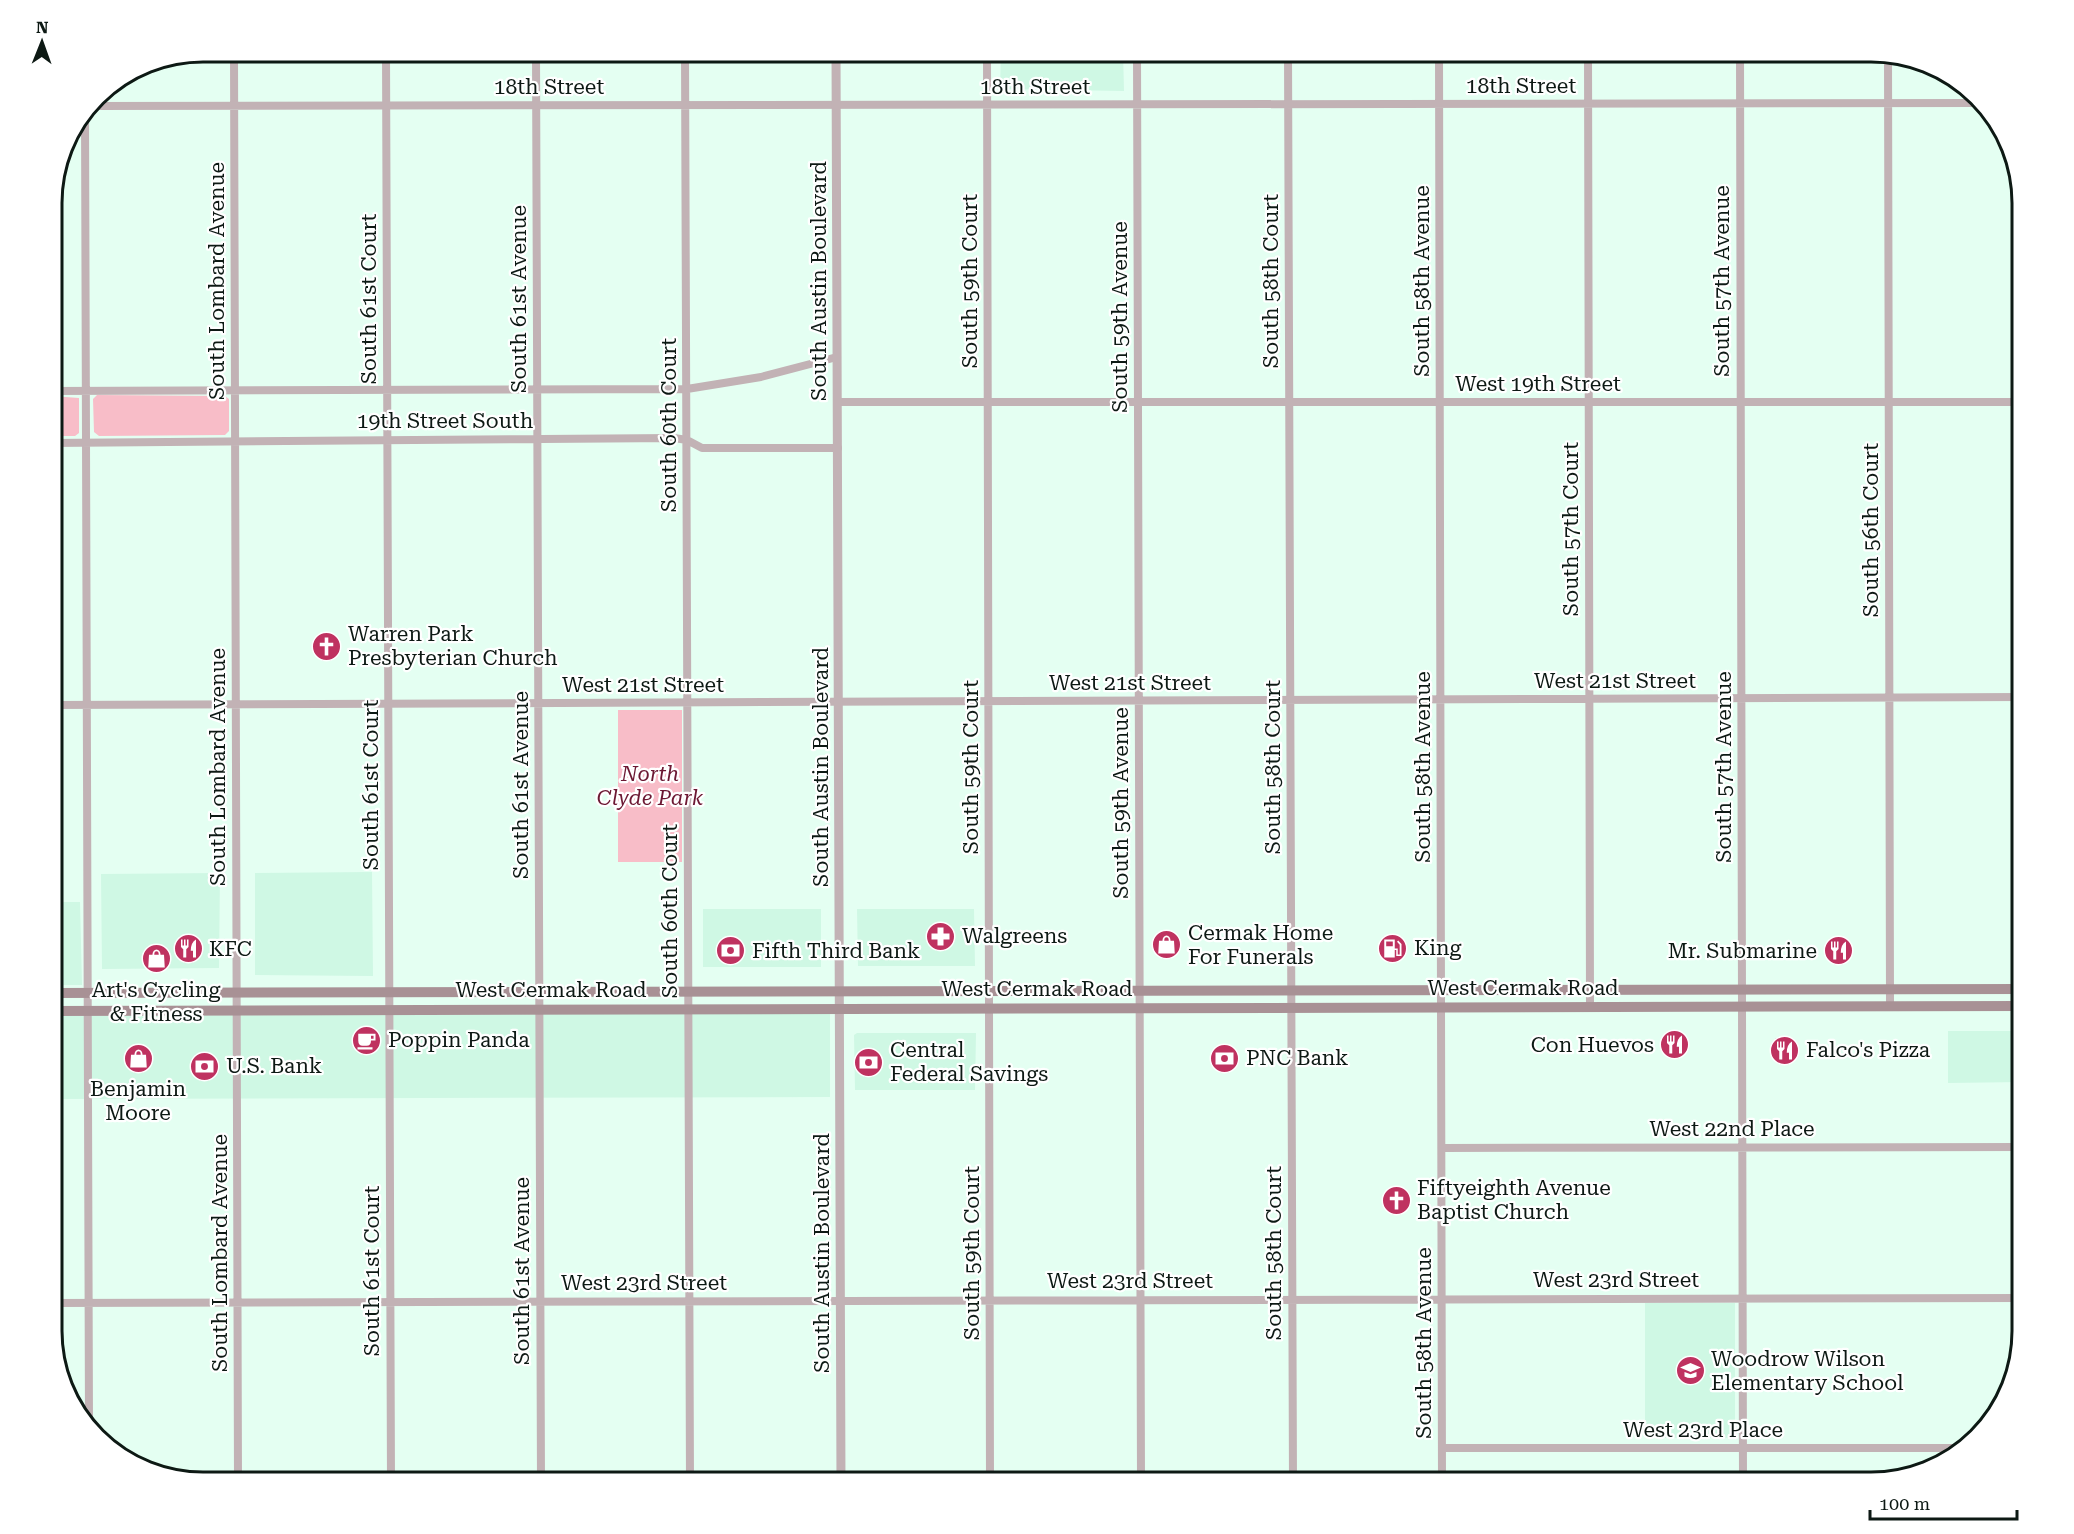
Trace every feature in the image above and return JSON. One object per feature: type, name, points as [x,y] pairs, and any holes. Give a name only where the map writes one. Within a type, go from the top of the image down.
[{"type":"main road","name":"West Cermak Road","points":[[62,993],[2012,989]]},
{"type":"main road","name":"West Cermak Road","points":[[62,1011],[2012,1006]]},
{"type":"street","name":"South Lombard Avenue","points":[[234,62],[238,1472]]},
{"type":"street","name":"South 61st Court","points":[[386,62],[391,1472]]},
{"type":"street","name":"South 61st Avenue","points":[[536,62],[541,1472]]},
{"type":"street","name":"South 60th Court","points":[[686,62],[690,1472]]},
{"type":"street","name":"South Austin Boulevard","points":[[836,62],[841,1472]]},
{"type":"street","name":"South 59th Court","points":[[987,62],[990,1472]]},
{"type":"street","name":"South 59th Avenue","points":[[1137,62],[1141,1472]]},
{"type":"street","name":"South 58th Court","points":[[1288,62],[1293,1472]]},
{"type":"street","name":"South 58th Avenue","points":[[1439,62],[1443,1472]]},
{"type":"street","name":"South 57th Court","points":[[1588,62],[1590,1007]]},
{"type":"street","name":"South 57th Avenue","points":[[1740,62],[1743,1472]]},
{"type":"street","name":"South 56th Court","points":[[1888,63],[1890,1006]]},
{"type":"street","name":"18th Street","points":[[101,106],[1971,103]]},
{"type":"street","points":[[85,124],[89,1415]]},
{"type":"street","points":[[62,391],[687,389],[761,376],[837,357]]},
{"type":"street","name":"West 19th Street","points":[[837,402],[2012,402]]},
{"type":"street","name":"19th Street South","points":[[62,443],[537,439],[687,440],[702,448],[838,448]]},
{"type":"street","name":"West 21st Street","points":[[62,705],[2012,697]]},
{"type":"street","name":"West 22nd Place","points":[[1442,1148],[2012,1147]]},
{"type":"street","name":"West 23rd Street","points":[[62,1303],[2012,1298]]},
{"type":"street","name":"West 23rd Place","points":[[1442,1448],[1951,1448]]},
{"type":"shaded area","points":[[1001,62],[1123,62],[1124,91],[1000,89]]},
{"type":"shaded area","points":[[372,872],[373,976],[255,975],[255,873]]},
{"type":"shaded area","points":[[220,873],[219,968],[102,969],[101,874]]},
{"type":"shaded area","points":[[62,902],[80,902],[82,985],[62,985]]},
{"type":"shaded area","points":[[703,909],[821,909],[821,967],[703,967]]},
{"type":"shaded area","points":[[857,909],[974,909],[975,966],[858,966]]},
{"type":"shaded area","points":[[830,1013],[830,1097],[62,1099],[62,1016]]},
{"type":"shaded area","points":[[1948,1031],[2012,1031],[2012,1082],[1948,1083]]},
{"type":"shaded area","points":[[857,1033],[976,1033],[975,1090],[855,1090],[854,1035]]},
{"type":"shaded area","name":"Woodrow Wilson Elementary School","points":[[1645,1303],[1735,1303],[1735,1438],[1645,1438]]},
{"type":"green space","points":[[97,395],[225,396],[229,399],[229,431],[225,435],[99,436],[94,432],[93,399]]},
{"type":"green space","points":[[62,397],[79,398],[79,433],[75,436],[62,436]]},
{"type":"green space","name":"North Clyde Park","points":[[618,710],[682,710],[682,862],[618,862]]},
{"type":"place","name":"Warren Park Presbyterian Church","points":[[327,646]]},
{"type":"place","name":"Walgreens","points":[[941,936]]},
{"type":"place","name":"Cermak Home For Funerals","points":[[1167,945]]},
{"type":"place","name":"King","points":[[1393,948]]},
{"type":"place","name":"KFC","points":[[188,949]]},
{"type":"place","name":"Fifth Third Bank","points":[[731,951]]},
{"type":"place","name":"Mr. Submarine","points":[[1838,951]]},
{"type":"place","name":"Art's Cycling & Fitness","points":[[156,959]]},
{"type":"place","name":"Poppin Panda","points":[[367,1040]]},
{"type":"place","name":"Con Huevos","points":[[1675,1045]]},
{"type":"place","name":"Falco's Pizza","points":[[1785,1050]]},
{"type":"place","name":"Benjamin Moore","points":[[138,1058]]},
{"type":"place","name":"PNC Bank","points":[[1225,1058]]},
{"type":"place","name":"Central Federal Savings","points":[[869,1062]]},
{"type":"place","name":"U.S. Bank","points":[[205,1066]]},
{"type":"place","name":"Fiftyeighth Avenue Baptist Church","points":[[1396,1200]]},
{"type":"place","name":"Woodrow Wilson Elementary School","points":[[1690,1371]]}]
